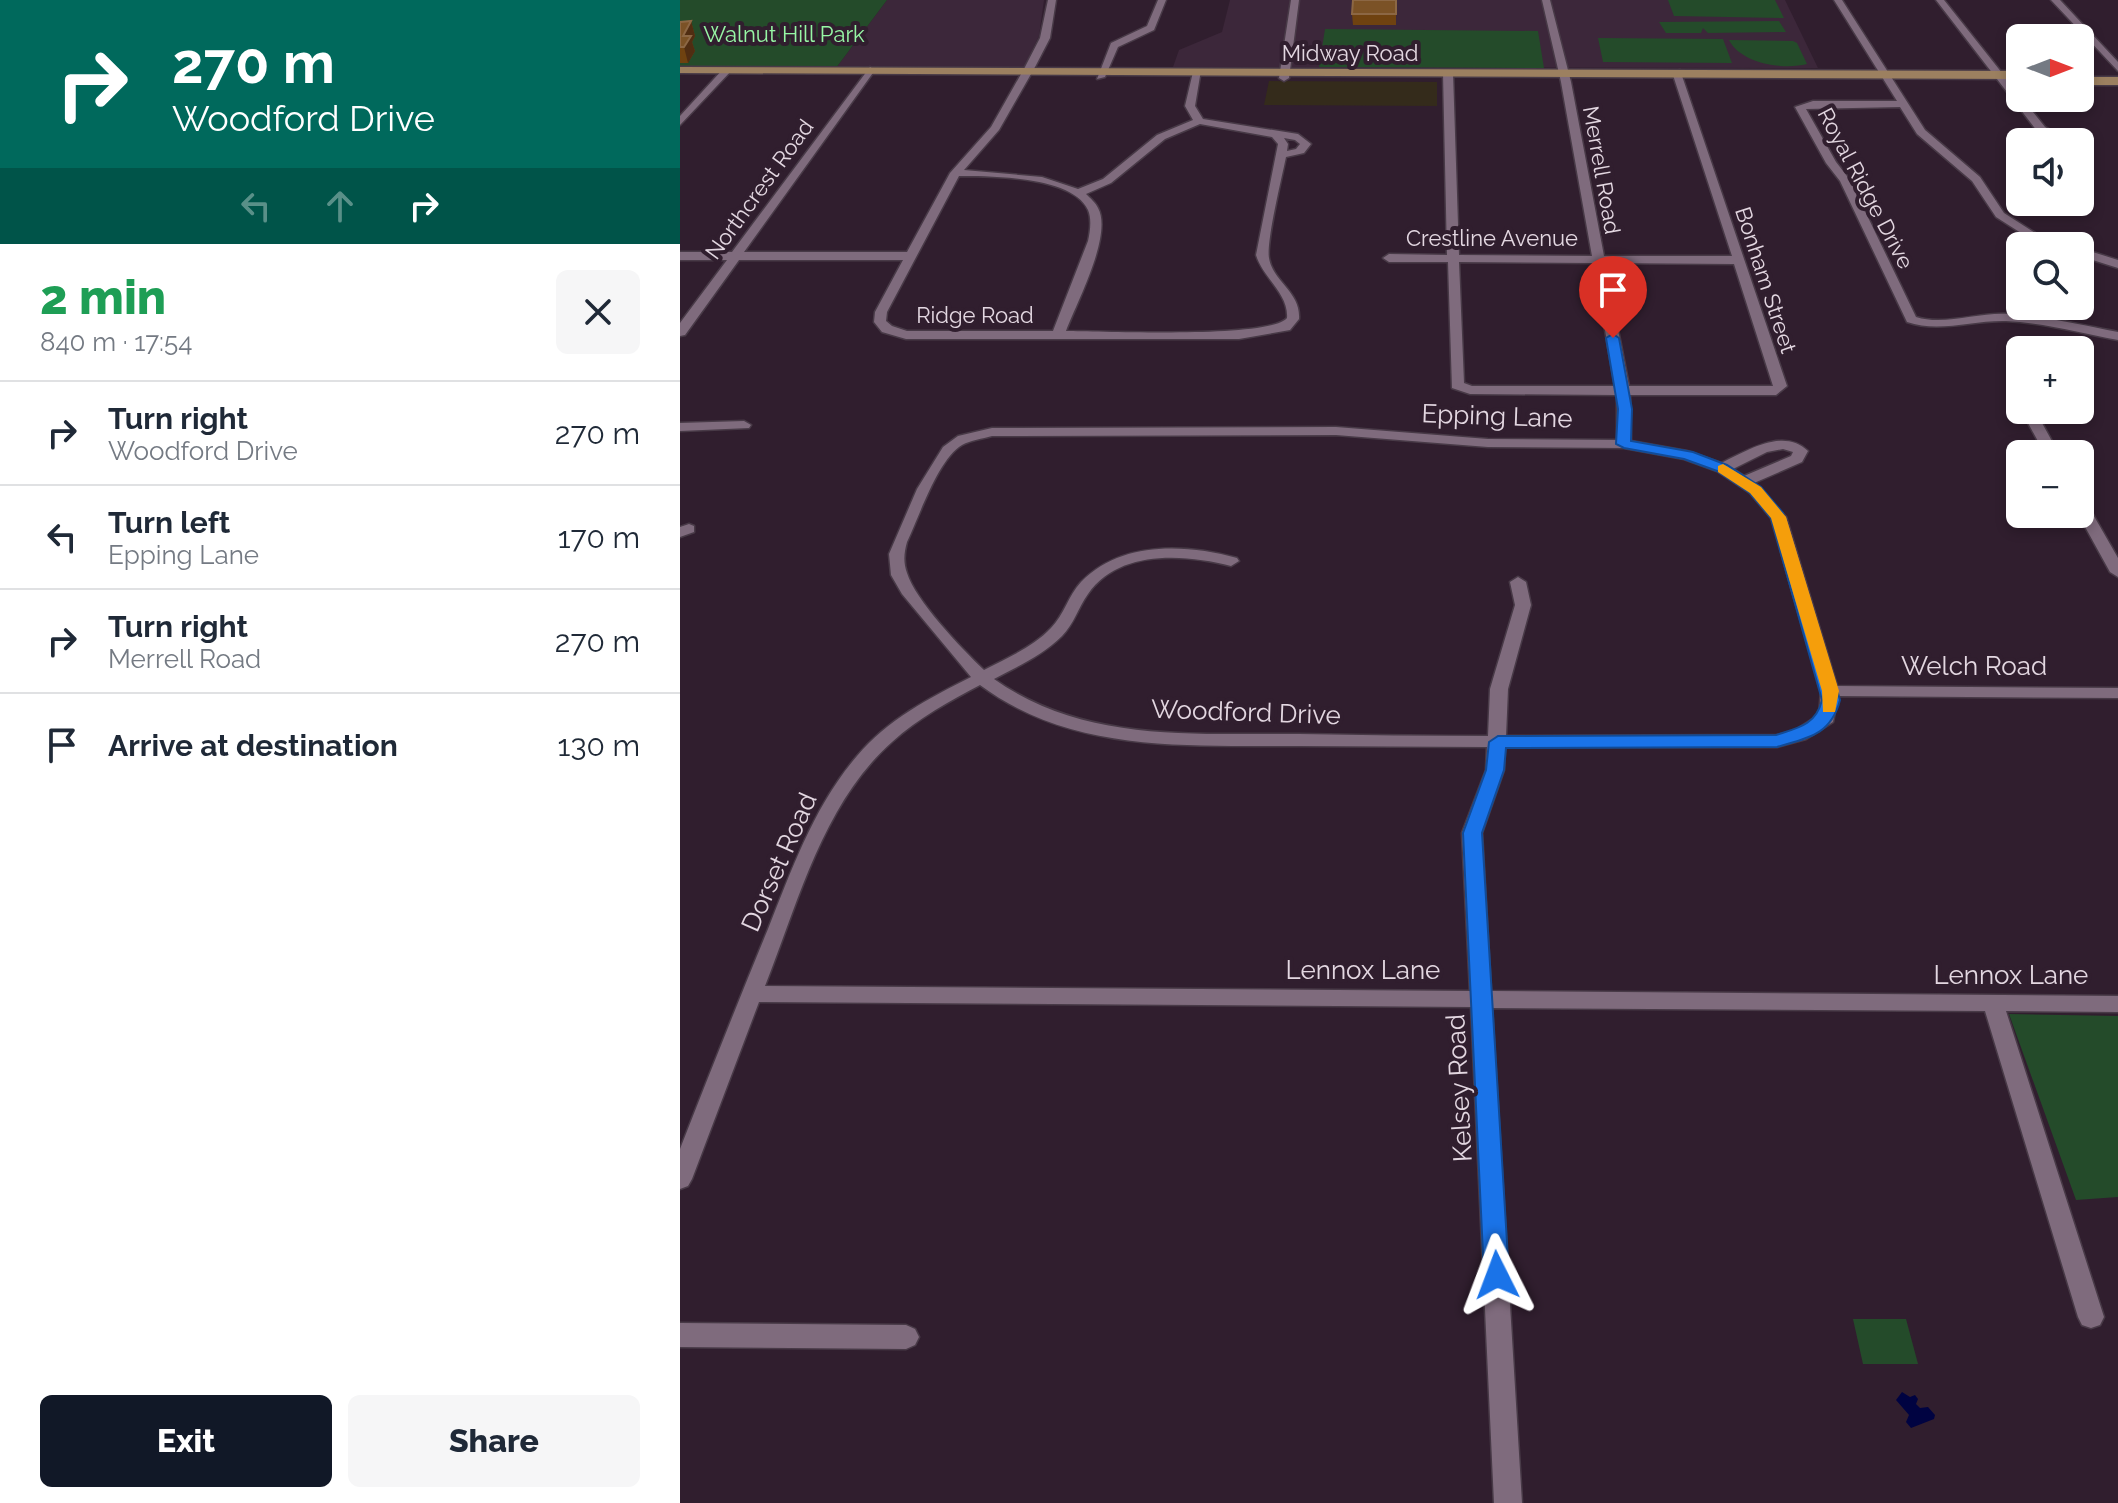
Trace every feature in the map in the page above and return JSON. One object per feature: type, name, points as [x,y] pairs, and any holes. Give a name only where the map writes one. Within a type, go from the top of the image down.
[{"type":"main road","name":"Midway Road","points":[[680,73],[2006,78]]},
{"type":"main road","points":[[2094,78],[2118,78]]},
{"type":"street","name":"Ridge Road","points":[[1052,0],[1045,38],[1026,73],[995,128],[955,173],[881,312],[880,322],[887,329],[906,335],[1239,335],[1286,327],[1293,319],[1293,303],[1267,273],[1262,255],[1281,155]]},
{"type":"street","points":[[1101,74],[1114,45],[1151,28],[1162,0]]},
{"type":"street","points":[[1284,75],[1295,0]]},
{"type":"street","name":"Merrell Road","points":[[1546,0],[1623,391],[1624,444]]},
{"type":"street","points":[[1838,0],[1921,132],[1976,179],[2000,215],[2027,232]]},
{"type":"street","points":[[1940,0],[2040,128]]},
{"type":"street","points":[[2055,0],[2118,68]]},
{"type":"street","points":[[680,122],[725,73]]},
{"type":"street","name":"Northcrest Road","points":[[680,332],[868,73]]},
{"type":"street","points":[[1197,75],[1190,106],[1199,121]]},
{"type":"street","name":"Bonham Street","points":[[1453,258],[1457,385],[1470,390],[1776,391],[1780,386],[1678,75]]},
{"type":"street","points":[[1448,76],[1453,258]]},
{"type":"street","name":"Royal Ridge Drive","points":[[1901,104],[1813,104],[1800,107],[1831,163],[1845,180],[1911,319],[1928,324],[1996,317],[2118,336]]},
{"type":"street","points":[[1078,193],[1107,181],[1161,137],[1199,121],[1226,128],[1275,134],[1298,137],[1306,144],[1300,151],[1281,155],[1283,144],[1275,134]]},
{"type":"street","points":[[955,173],[1027,177],[1078,193],[1093,209],[1096,229],[1058,335]]},
{"type":"street","points":[[680,256],[910,256]]},
{"type":"street","points":[[2094,256],[2118,264]]},
{"type":"street","name":"Crestline Avenue","points":[[1389,258],[1738,260]]},
{"type":"street","points":[[680,427],[744,425]]},
{"type":"street","name":"Epping Lane","points":[[1011,432],[1336,431],[1488,443],[1624,444],[1687,455],[1722,468],[1744,482],[1778,517],[1830,691]]},
{"type":"street","name":"Woodford Drive","points":[[1011,432],[992,432],[955,443],[943,456],[895,554],[897,569],[907,592],[981,678],[1029,706],[1070,724],[1120,733],[1194,739],[1777,741],[1800,735],[1827,718],[1830,691]]},
{"type":"street","points":[[1722,468],[1782,444],[1793,445],[1801,451],[1797,459],[1744,482]]},
{"type":"street","points":[[2093,528],[2118,572]]},
{"type":"street","name":"Dorset Road","points":[[680,1179],[829,804],[864,759],[886,737],[917,714],[1057,633],[1085,587],[1122,563],[1178,552],[1209,553],[1231,561]]},
{"type":"street","name":"Kelsey Road","points":[[1508,1503],[1472,833],[1495,770],[1499,689],[1523,605],[1518,582]]},
{"type":"street","name":"Welch Road","points":[[1830,691],[2118,693]]},
{"type":"street","name":"Lennox Lane","points":[[751,994],[2118,1004]]},
{"type":"street","points":[[1993,1003],[2091,1317]]},
{"type":"street","points":[[680,1335],[906,1337]]},
{"type":"shaded area","points":[[887,0],[1044,0],[1039,36],[1024,67],[836,68]]},
{"type":"shaded area","points":[[1230,0],[1785,0],[1818,68],[1173,67],[1179,50],[1222,32]]},
{"type":"shaded area","points":[[1269,81],[1437,82],[1437,106],[1264,105]]},
{"type":"shaded area","points":[[1902,1392],[1910,1397],[1915,1395],[1918,1399],[1916,1404],[1920,1408],[1928,1407],[1935,1415],[1934,1419],[1911,1428],[1906,1422],[1909,1415],[1896,1400]]},
{"type":"green space","name":"Walnut Hill Park","points":[[680,0],[887,0],[836,68],[680,68]]},
{"type":"green space","points":[[1668,0],[1775,0],[1784,18],[1674,16]]},
{"type":"green space","points":[[1779,21],[1786,32],[1708,33],[1703,28],[1701,33],[1666,33],[1659,22]]},
{"type":"green space","points":[[1325,29],[1538,31],[1544,68],[1319,67]]},
{"type":"green space","points":[[1598,38],[1723,39],[1732,63],[1603,62]]},
{"type":"green space","points":[[1729,40],[1793,41],[1807,64],[1787,66],[1753,60],[1743,55]]},
{"type":"green space","points":[[2009,1014],[2118,1016],[2118,1197],[2076,1200]]},
{"type":"green space","points":[[1853,1319],[1906,1319],[1918,1364],[1863,1364]]},
{"type":"building","points":[[1353,0],[1396,0],[1396,14],[1352,14]]},
{"type":"building","points":[[691,21],[683,36],[691,36],[684,47],[680,47],[680,22]]},
{"type":"slow traffic","points":[[1723,469],[1755,490],[1778,517],[1830,691],[1829,708]]},
{"type":"route","points":[[1497,1275],[1472,833],[1495,770],[1498,742],[1777,741],[1813,729],[1827,718],[1831,700],[1778,517],[1755,490],[1722,468],[1687,455],[1624,444],[1625,409],[1613,338]]}]
